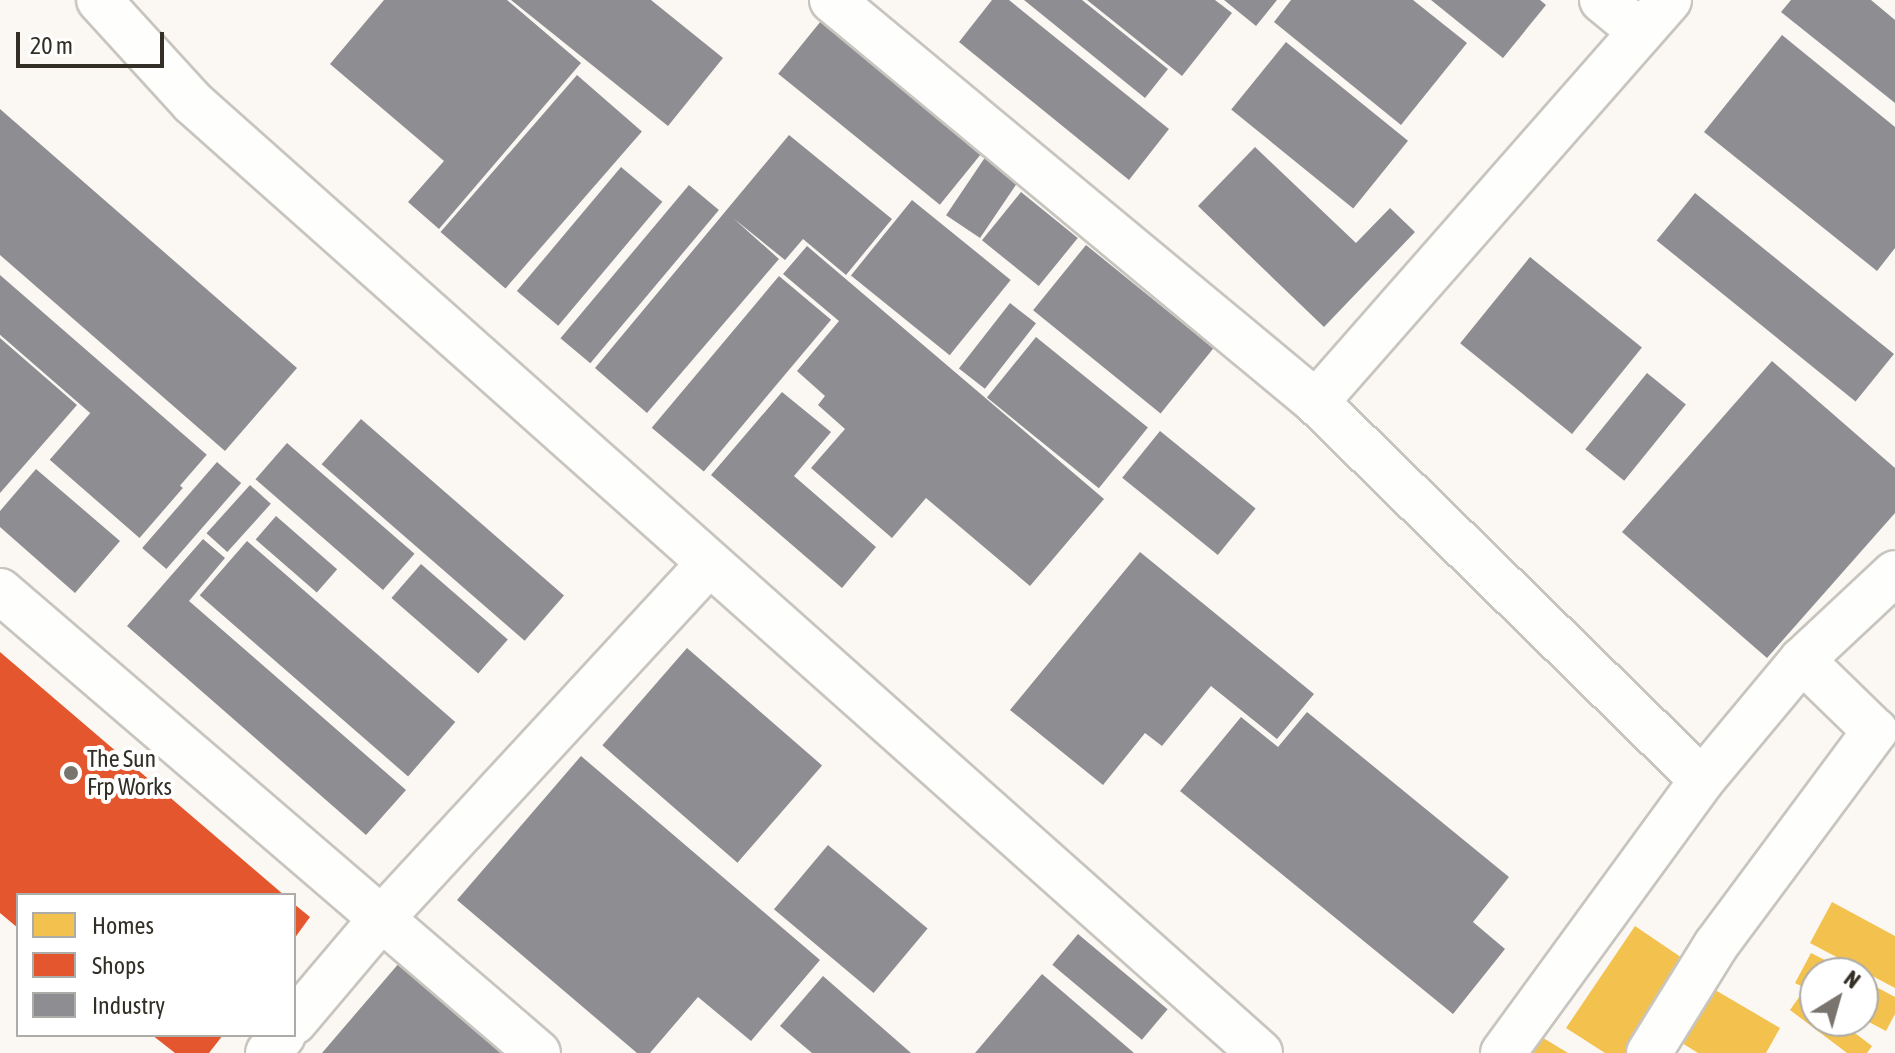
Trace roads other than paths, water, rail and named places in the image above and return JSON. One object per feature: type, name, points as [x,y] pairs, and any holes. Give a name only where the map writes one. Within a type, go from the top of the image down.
[{"type":"street","points":[[99,0],[192,102],[1260,1053]]},
{"type":"street","points":[[832,0],[1316,402],[1702,780]]},
{"type":"street","points":[[1316,402],[1655,16],[1602,0]]},
{"type":"street","points":[[296,1020],[381,919],[709,563]]},
{"type":"street","points":[[1503,1053],[1702,780],[1802,660],[1895,573]]},
{"type":"street","points":[[0,591],[538,1053]]},
{"type":"street","points":[[1649,1053],[1716,945],[1875,731],[1802,660]]},
{"type":"street","points":[[268,1053],[281,1037]]},
{"type":"place","name":"The Sun Frp Works","points":[[71,773]]}]
